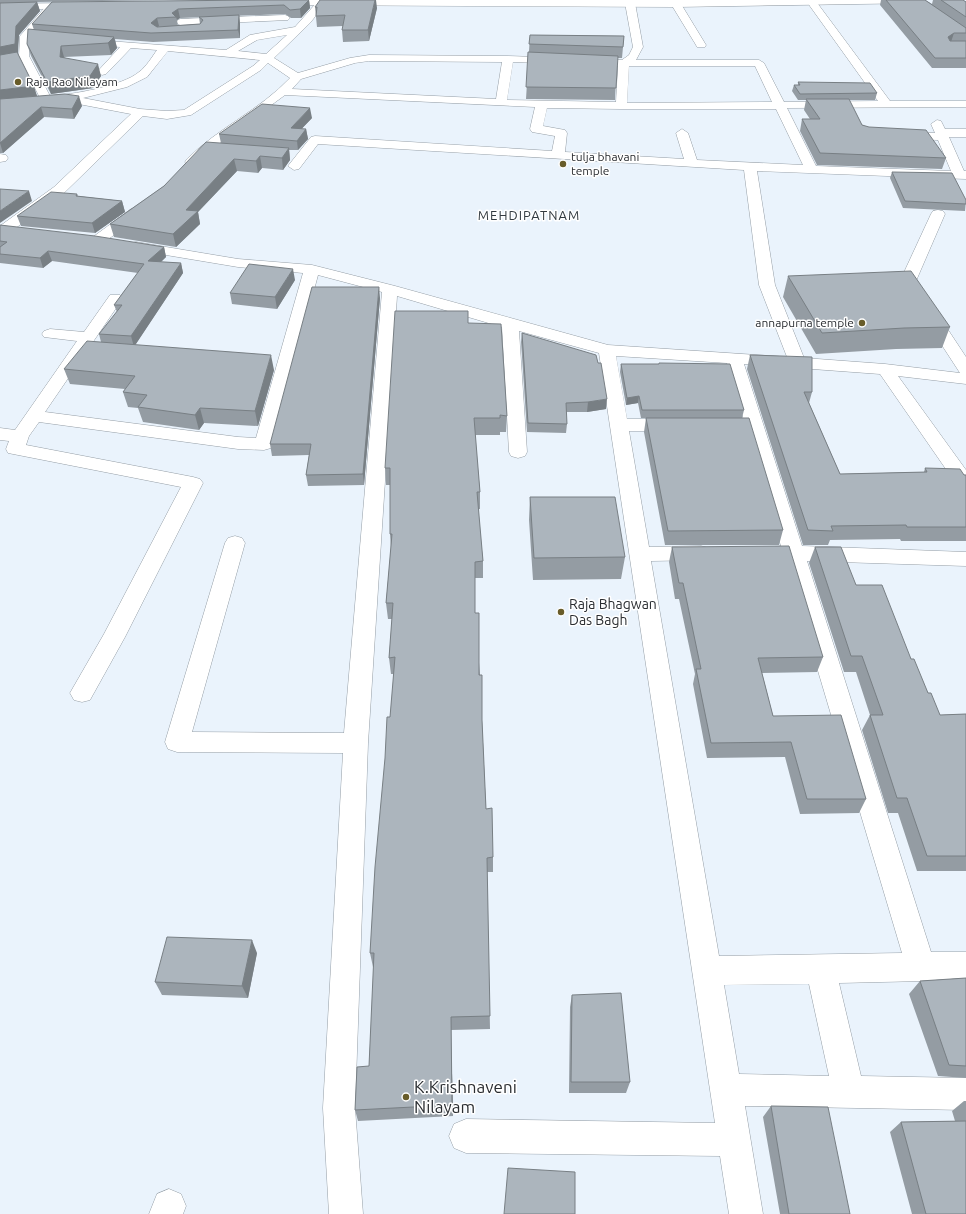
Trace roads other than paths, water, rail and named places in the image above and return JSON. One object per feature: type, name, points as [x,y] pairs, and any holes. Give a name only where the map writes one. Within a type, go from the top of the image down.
[{"type":"street","points":[[917,0],[930,9]]},
{"type":"street","points":[[257,20],[269,4],[307,2],[571,2],[676,4],[921,0]]},
{"type":"street","points":[[812,2],[887,105]]},
{"type":"street","points":[[31,102],[46,100],[72,100],[140,112],[174,115],[187,113],[257,68],[266,57],[296,30],[321,3]]},
{"type":"street","points":[[624,63],[633,57],[638,47],[630,3]]},
{"type":"street","points":[[676,4],[701,45]]},
{"type":"street","points":[[0,7],[86,6]]},
{"type":"street","points":[[46,100],[24,56],[25,36],[50,7]]},
{"type":"street","points":[[175,26],[188,13]]},
{"type":"street","points":[[175,26],[285,18]]},
{"type":"street","points":[[175,26],[219,28]]},
{"type":"street","points":[[227,54],[248,39],[296,30]]},
{"type":"street","points":[[25,36],[41,37]]},
{"type":"street","points":[[238,37],[260,36]]},
{"type":"street","points":[[148,47],[154,38]]},
{"type":"street","points":[[72,40],[266,57],[297,77]]},
{"type":"street","points":[[102,72],[128,45]]},
{"type":"street","points":[[61,112],[72,100],[123,85],[143,75],[164,48]]},
{"type":"street","points":[[191,62],[202,52]]},
{"type":"street","points":[[12,58],[24,56]]},
{"type":"street","points":[[183,171],[205,148],[283,92],[297,77],[354,60],[369,58],[508,59],[624,63],[759,63],[811,170]]},
{"type":"street","points":[[500,103],[508,59]]},
{"type":"street","points":[[621,106],[624,63]]},
{"type":"street","points":[[283,92],[500,103],[621,106],[966,104]]},
{"type":"street","points":[[542,104],[536,129],[561,133],[558,155]]},
{"type":"street","points":[[851,105],[857,118]]},
{"type":"street","points":[[286,154],[297,161],[315,140],[692,164],[963,175],[928,105]]},
{"type":"street","points":[[713,106],[719,118]]},
{"type":"street","points":[[3,229],[58,190],[100,152],[140,112]]},
{"type":"street","points":[[682,133],[692,164]]},
{"type":"street","points":[[890,135],[942,135],[966,133]]},
{"type":"street","points":[[205,148],[227,149]]},
{"type":"street","points":[[750,167],[767,285],[797,362]]},
{"type":"street","points":[[148,203],[90,239],[238,263],[312,269],[390,289],[510,324],[607,350],[885,368],[966,379]]},
{"type":"street","points":[[938,214],[909,289],[966,370]]},
{"type":"street","points":[[3,229],[28,232]]},
{"type":"street","points":[[33,416],[238,443],[264,444],[278,365],[312,269]]},
{"type":"street","points":[[767,285],[783,285]]},
{"type":"street","points":[[346,1214],[339,1108],[356,743],[390,289]]},
{"type":"street","points":[[82,693],[114,636],[193,483],[15,449],[10,435],[33,416],[88,345],[115,298]]},
{"type":"street","points":[[510,324],[518,452]]},
{"type":"street","points":[[50,334],[88,345]]},
{"type":"street","points":[[607,350],[746,1214]]},
{"type":"street","points":[[734,359],[747,425],[794,553],[921,967]]},
{"type":"street","points":[[885,368],[966,484]]},
{"type":"street","points":[[620,425],[691,425]]},
{"type":"street","points":[[235,543],[177,742],[356,743]]},
{"type":"street","points":[[640,554],[717,553]]},
{"type":"street","points":[[763,553],[966,559]]},
{"type":"street","points":[[707,971],[966,966]]},
{"type":"street","points":[[821,969],[849,1092]]},
{"type":"street","points":[[726,1090],[966,1094]]},
{"type":"street","points":[[466,1136],[735,1140]]},
{"type":"place","name":"Raja Rao Nilayam","points":[[18,82]]},
{"type":"place","name":"tulja bhavani temple","points":[[563,164]]},
{"type":"place","name":"annapurna temple","points":[[862,323]]},
{"type":"place","name":"Raja Bhagwan Das Bagh","points":[[561,612]]},
{"type":"place","name":"K.Krishnaveni Nilayam","points":[[406,1097]]},
{"type":"district","name":"MEHDIPATNAM","points":[[529,215]]}]
